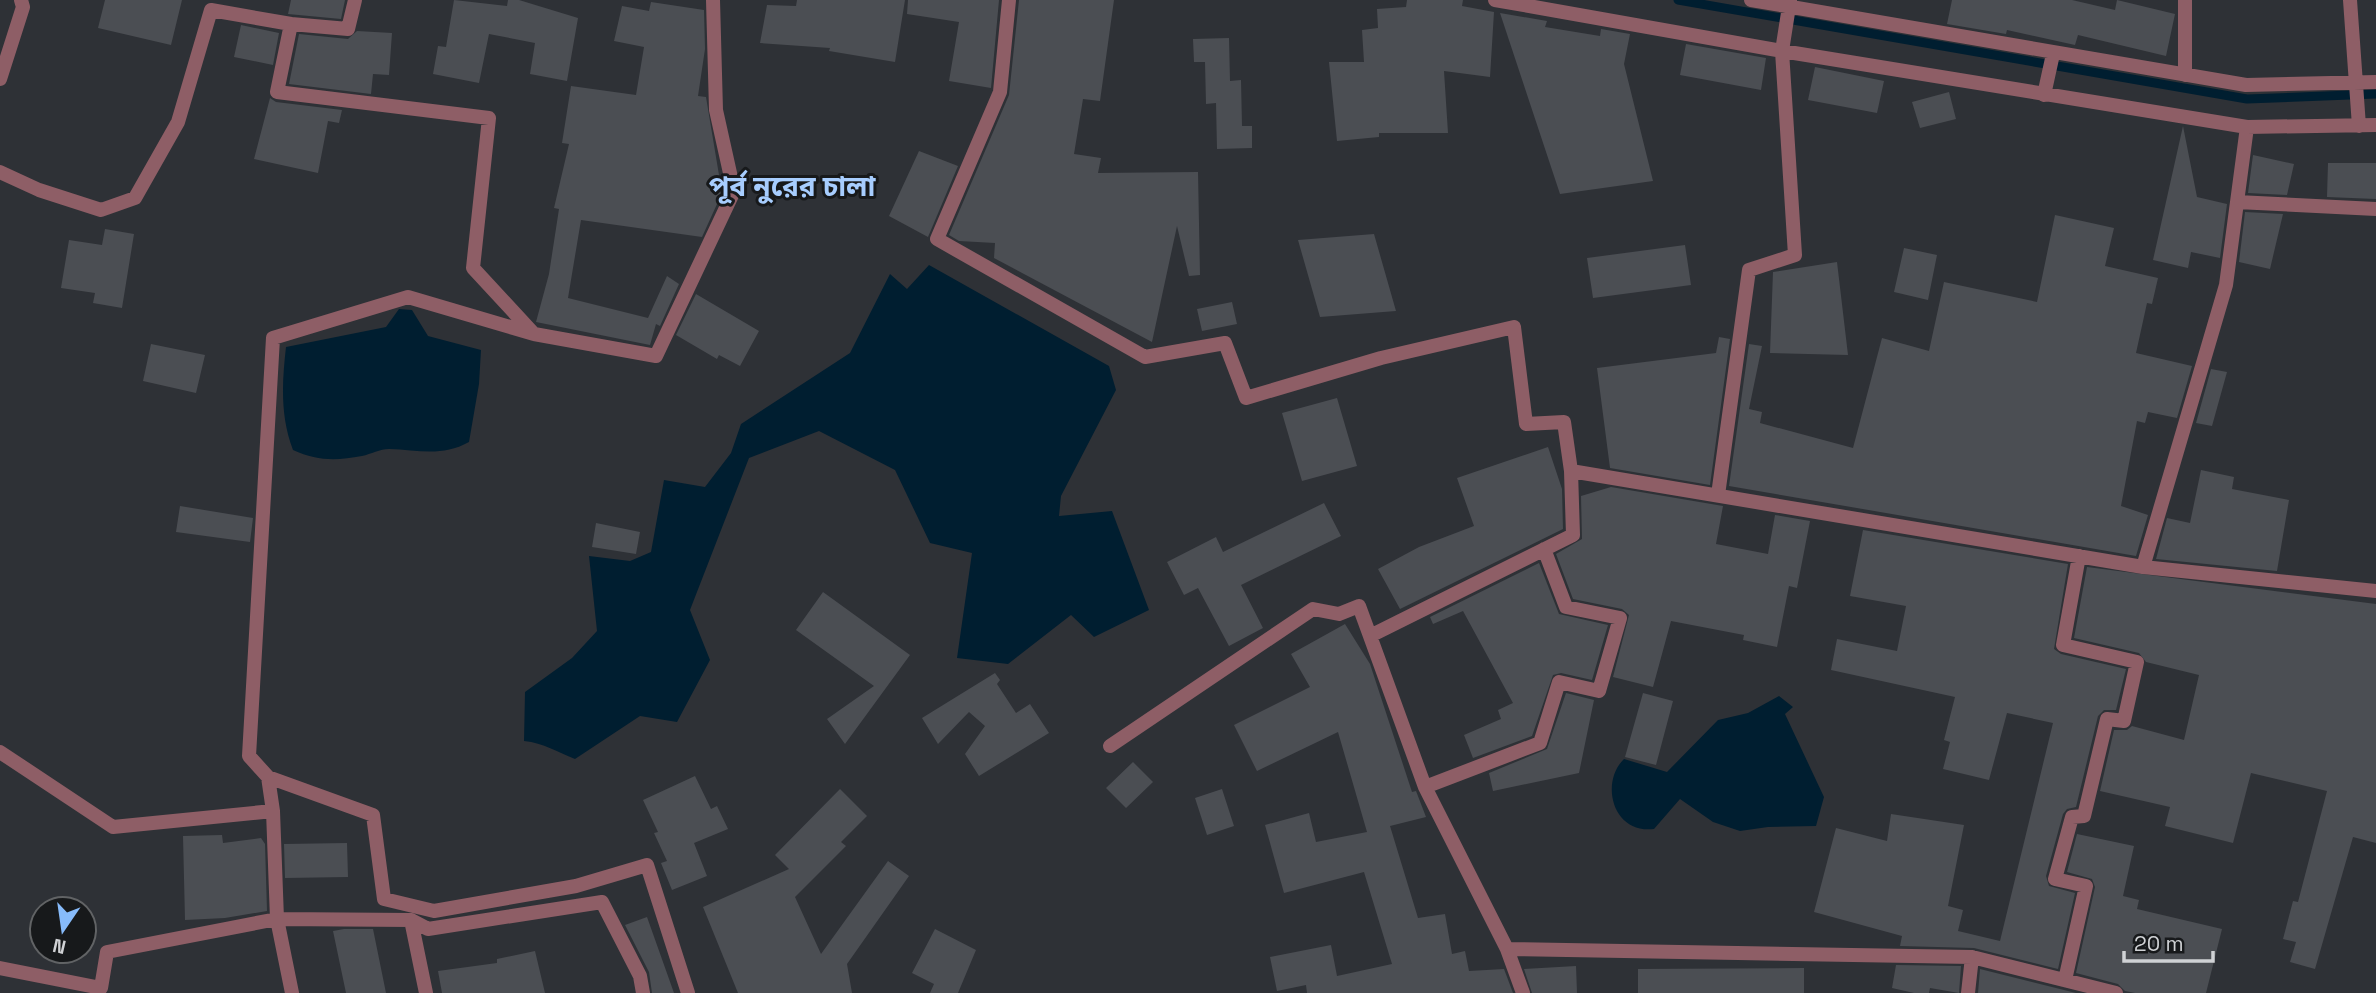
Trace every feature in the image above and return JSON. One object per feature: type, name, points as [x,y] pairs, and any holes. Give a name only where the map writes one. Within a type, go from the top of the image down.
[{"type":"street","points":[[0,79],[23,7],[21,0]]},
{"type":"street","points":[[0,172],[38,190],[101,210],[135,198],[178,122],[211,10],[291,24],[348,29],[355,0]]},
{"type":"street","points":[[688,993],[647,865],[576,886],[434,911],[384,899],[373,815],[268,777],[249,756],[273,338],[408,297],[534,334],[656,356],[734,191],[716,110],[713,0]]},
{"type":"street","points":[[1009,0],[1000,92],[937,239],[1145,358],[1225,343],[1246,398],[1381,358],[1514,327],[1526,424],[1564,422],[1571,471],[1573,535],[1370,636]]},
{"type":"street","points":[[1495,0],[1783,51],[2247,127],[2376,125]]},
{"type":"street","points":[[1751,0],[1790,4],[2053,54],[2246,85],[2376,82]]},
{"type":"street","points":[[2185,0],[2185,75]]},
{"type":"street","points":[[2350,0],[2359,126]]},
{"type":"street","points":[[1718,495],[1749,270],[1795,255],[1783,51],[1790,4]]},
{"type":"street","points":[[291,24],[277,92],[489,118],[473,268],[534,334]]},
{"type":"street","points":[[2044,95],[2053,54]]},
{"type":"street","points":[[2143,567],[2226,285],[2247,127]]},
{"type":"street","points":[[2237,202],[2376,209]]},
{"type":"street","points":[[1571,471],[2143,567],[2376,591]]},
{"type":"street","points":[[1425,787],[1540,743],[1559,682],[1599,691],[1620,618],[1566,607],[1544,550]]},
{"type":"street","points":[[2065,980],[2086,886],[2055,879],[2072,817],[2084,816],[2107,719],[2124,721],[2137,662],[2063,645],[2079,556]]},
{"type":"street","points":[[1110,746],[1313,609],[1339,614],[1359,606],[1425,787],[1507,949],[1523,993]]},
{"type":"street","points":[[0,752],[113,827],[273,811]]},
{"type":"street","points":[[268,777],[273,811],[278,919],[292,993]]},
{"type":"street","points":[[0,968],[101,988],[107,952],[278,919],[411,920],[428,929],[602,902],[639,976],[643,993]]},
{"type":"street","points":[[411,920],[426,993]]},
{"type":"street","points":[[1507,949],[1972,957],[2116,993]]},
{"type":"street","points":[[1968,993],[1972,957]]},
{"type":"water","points":[[929,265],[1109,366],[1116,390],[1061,496],[1059,516],[1112,511],[1149,610],[1094,637],[1071,615],[1008,664],[957,658],[972,553],[930,543],[895,470],[819,431],[749,458],[690,610],[710,660],[677,722],[640,716],[575,759],[524,741],[525,692],[572,658],[597,631],[589,556],[630,561],[651,552],[664,480],[705,487],[731,453],[741,424],[850,353],[890,274],[907,289]]},
{"type":"water","points":[[399,309],[412,310],[428,336],[481,350],[479,384],[469,442],[449,450],[386,449],[344,459],[319,458],[293,450],[283,399],[286,347],[386,327]]},
{"type":"water","points":[[1779,696],[1793,707],[1785,714],[1824,797],[1816,826],[1768,827],[1740,831],[1713,822],[1680,799],[1654,829],[1640,828],[1628,823],[1620,815],[1612,793],[1613,780],[1624,759],[1667,772],[1718,720],[1748,713]]},
{"type":"building","points":[[105,0],[182,0],[171,45],[98,28]]},
{"type":"building","points":[[291,0],[345,0],[341,19],[288,14]]},
{"type":"building","points":[[454,0],[507,6],[508,0],[519,0],[578,18],[567,81],[530,74],[535,43],[489,34],[479,83],[433,74],[438,46],[446,47]]},
{"type":"building","points":[[797,0],[905,0],[895,62],[829,51],[830,48],[760,43],[767,5],[796,6]]},
{"type":"building","points":[[908,0],[999,0],[991,88],[949,81],[959,22],[907,14]]},
{"type":"building","points":[[1019,0],[1114,0],[1100,101],[1083,99],[1074,154],[1101,158],[1098,173],[1198,172],[1200,275],[1189,276],[1177,226],[1152,342],[994,258],[995,243],[959,241],[949,235],[1009,95]]},
{"type":"building","points":[[1407,0],[1463,0],[1462,6],[1494,12],[1490,77],[1444,71],[1448,133],[1379,133],[1379,137],[1337,141],[1329,62],[1364,62],[1362,30],[1378,28],[1377,9],[1406,7]]},
{"type":"building","points":[[1952,0],[2072,0],[2115,10],[2117,0],[2175,14],[2166,56],[2078,35],[2075,45],[2007,30],[2006,34],[1947,24]]},
{"type":"building","points":[[651,2],[704,10],[705,49],[698,96],[706,97],[722,193],[702,237],[581,220],[568,298],[648,318],[667,276],[679,284],[660,326],[656,324],[650,345],[536,322],[549,274],[559,209],[554,208],[569,144],[562,143],[571,86],[636,95],[644,47],[614,41],[622,6],[649,11]]},
{"type":"building","points":[[1500,13],[1547,21],[1545,27],[1600,36],[1601,29],[1630,34],[1624,64],[1653,181],[1560,194]]},
{"type":"building","points":[[241,25],[279,33],[273,65],[234,57]]},
{"type":"building","points":[[357,31],[392,33],[389,75],[373,74],[371,94],[289,84],[299,34],[348,39]]},
{"type":"building","points":[[1229,38],[1230,81],[1241,80],[1242,126],[1252,126],[1252,148],[1217,149],[1216,103],[1206,104],[1205,62],[1194,62],[1193,39]]},
{"type":"building","points":[[1686,44],[1766,58],[1761,90],[1680,75]]},
{"type":"building","points":[[1815,67],[1884,81],[1877,113],[1808,100]]},
{"type":"building","points":[[1949,92],[1956,119],[1920,128],[1912,102]]},
{"type":"building","points":[[270,98],[276,102],[342,110],[339,123],[328,121],[318,173],[254,159]]},
{"type":"building","points":[[2183,126],[2197,197],[2227,204],[2220,258],[2191,252],[2188,268],[2153,260]]},
{"type":"building","points":[[919,151],[958,166],[928,237],[889,216]]},
{"type":"building","points":[[2253,155],[2294,164],[2287,195],[2248,193]]},
{"type":"building","points":[[2328,163],[2376,163],[2376,199],[2327,197]]},
{"type":"building","points":[[2245,212],[2283,214],[2270,269],[2239,262]]},
{"type":"building","points":[[2055,215],[2114,228],[2105,266],[2158,278],[2152,304],[2147,303],[2136,353],[2192,366],[2177,418],[2148,412],[2145,423],[2137,421],[2121,506],[2148,515],[2136,556],[1729,486],[1749,344],[1762,346],[1749,409],[1762,412],[1760,423],[1853,448],[1882,338],[1929,351],[1944,282],[2037,302]]},
{"type":"building","points":[[105,229],[134,234],[122,308],[93,303],[95,293],[61,288],[69,240],[102,245]]},
{"type":"building","points":[[1374,234],[1396,311],[1320,317],[1298,240]]},
{"type":"building","points":[[1685,245],[1691,285],[1593,298],[1587,258]]},
{"type":"building","points":[[1904,248],[1937,255],[1928,300],[1894,292]]},
{"type":"building","points":[[1837,262],[1848,355],[1770,353],[1773,272]]},
{"type":"building","points":[[696,294],[759,331],[740,366],[719,355],[717,359],[676,335]]},
{"type":"building","points":[[1232,302],[1237,324],[1202,331],[1197,309]]},
{"type":"building","points":[[1719,337],[1730,339],[1710,485],[1610,468],[1597,368],[1716,353]]},
{"type":"building","points":[[151,344],[205,355],[196,393],[143,381]]},
{"type":"building","points":[[2211,369],[2227,372],[2212,426],[2196,423]]},
{"type":"building","points":[[1337,398],[1357,466],[1302,481],[1282,413]]},
{"type":"building","points":[[1548,447],[1562,489],[1563,529],[1400,609],[1378,569],[1419,547],[1474,526],[1457,478]]},
{"type":"building","points":[[2201,470],[2234,477],[2232,489],[2289,500],[2277,571],[2156,559],[2167,518],[2190,523]]},
{"type":"building","points":[[1611,487],[1723,506],[1716,544],[1768,554],[1775,515],[1810,521],[1797,588],[1789,586],[1777,647],[1743,640],[1744,635],[1671,621],[1653,687],[1613,677],[1629,615],[1622,609],[1573,599],[1556,554],[1582,539],[1581,496]]},
{"type":"building","points":[[1324,503],[1341,536],[1241,585],[1263,628],[1229,646],[1198,588],[1184,595],[1167,562],[1216,537],[1223,552]]},
{"type":"building","points":[[180,506],[253,518],[250,542],[176,532]]},
{"type":"building","points":[[596,523],[640,532],[636,554],[592,547]]},
{"type":"building","points":[[1863,530],[2068,564],[2054,649],[2061,654],[2126,669],[2116,710],[2104,710],[2098,716],[2076,807],[2067,809],[2063,814],[2046,876],[2049,886],[2075,893],[2058,969],[1974,948],[1900,946],[1902,936],[1814,912],[1836,828],[1887,841],[1891,814],[1964,825],[1948,906],[1963,910],[1958,931],[2000,941],[2053,723],[2007,713],[1989,780],[1943,769],[1950,742],[1944,740],[1955,697],[1831,670],[1837,639],[1897,651],[1906,606],[1850,596]]},
{"type":"building","points":[[1539,563],[1559,614],[1608,625],[1592,680],[1561,673],[1553,675],[1532,736],[1473,758],[1464,735],[1501,719],[1498,710],[1513,703],[1463,611],[1433,624],[1430,617]]},
{"type":"building","points":[[2087,567],[2376,604],[2376,843],[2353,837],[2315,969],[2290,962],[2296,942],[2283,939],[2293,901],[2298,902],[2327,791],[2251,773],[2233,843],[2165,826],[2170,807],[2100,791],[2114,730],[2127,730],[2132,726],[2184,740],[2199,675],[2146,662],[2139,653],[2074,638]]},
{"type":"building","points":[[823,592],[910,655],[845,744],[827,719],[874,686],[796,630]]},
{"type":"building","points":[[1345,624],[1370,664],[1412,792],[1416,791],[1426,817],[1390,826],[1418,918],[1445,914],[1452,954],[1465,951],[1469,971],[1504,969],[1513,993],[1307,993],[1306,985],[1277,991],[1270,957],[1331,945],[1337,976],[1392,964],[1364,872],[1284,893],[1265,825],[1309,813],[1316,842],[1367,832],[1338,732],[1257,771],[1234,725],[1310,687],[1291,654]]},
{"type":"building","points":[[995,673],[1000,680],[997,684],[1016,713],[1030,704],[1049,733],[979,776],[965,754],[985,726],[969,712],[938,744],[922,718]]},
{"type":"building","points":[[1566,693],[1594,700],[1579,773],[1493,791],[1489,773],[1547,749]]},
{"type":"building","points":[[1643,693],[1673,701],[1656,765],[1625,757]]},
{"type":"building","points":[[1133,762],[1153,782],[1126,808],[1106,788]]},
{"type":"building","points":[[695,776],[711,809],[717,806],[728,829],[694,843],[707,876],[672,890],[661,863],[667,861],[654,833],[658,832],[643,800]]},
{"type":"building","points":[[840,789],[867,816],[841,842],[846,846],[795,897],[821,954],[888,861],[909,876],[847,964],[852,993],[738,993],[703,907],[789,869],[775,855]]},
{"type":"building","points":[[1222,789],[1234,826],[1207,835],[1195,798]]},
{"type":"building","points":[[2077,834],[2134,846],[2123,896],[2139,900],[2137,909],[2222,929],[2206,993],[2135,993],[2125,991],[2118,984],[2076,973],[2095,887],[2092,879],[2067,872]]},
{"type":"building","points":[[222,835],[223,843],[261,838],[265,844],[267,911],[225,918],[185,920],[183,836]]},
{"type":"building","points":[[347,843],[348,877],[285,878],[284,844]]},
{"type":"building","points":[[647,917],[674,993],[652,993],[649,972],[625,925]]},
{"type":"building","points":[[373,929],[386,993],[346,993],[333,931]]},
{"type":"building","points":[[935,929],[976,950],[958,993],[930,993],[934,984],[912,973]]},
{"type":"building","points":[[535,951],[545,993],[442,993],[438,971],[497,963],[497,959]]},
{"type":"building","points":[[1896,965],[1961,966],[1959,993],[1930,988],[1929,993],[1914,993],[1892,988]]},
{"type":"building","points":[[1576,966],[1577,993],[1532,993],[1524,969]]},
{"type":"building","points":[[1804,968],[1804,993],[1638,993],[1638,969]]},
{"type":"building","points":[[1980,969],[2076,993],[1978,993]]},
{"type":"waterway","points":[[1678,0],[2247,99],[2376,94]]},
{"type":"district","name":"পূর্ব নুরের চালা","points":[[792,186]]}]
